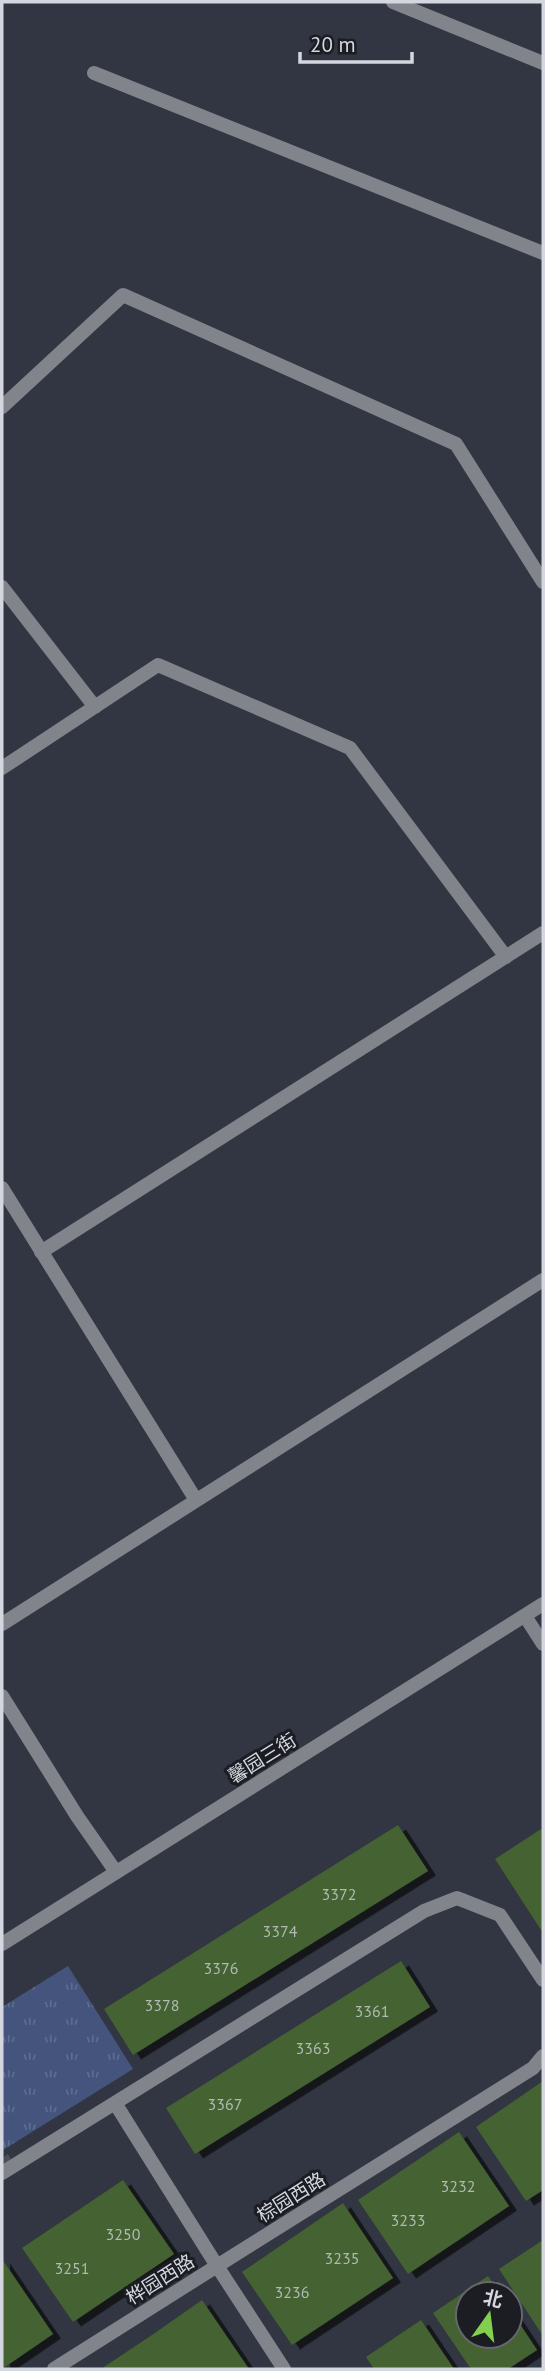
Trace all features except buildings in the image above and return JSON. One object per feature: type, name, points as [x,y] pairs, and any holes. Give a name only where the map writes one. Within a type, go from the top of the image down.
[{"type":"street","points":[[393,2],[543,63]]},
{"type":"street","points":[[94,73],[543,253]]},
{"type":"street","points":[[2,407],[123,295],[456,444],[543,582]]},
{"type":"street","points":[[2,587],[95,706]]},
{"type":"street","points":[[2,768],[158,665],[350,748],[506,957]]},
{"type":"street","points":[[41,1252],[543,933]]},
{"type":"street","points":[[2,1188],[196,1500]]},
{"type":"street","points":[[2,1624],[543,1280]]},
{"type":"street","name":"馨园三街","points":[[2,1944],[543,1604]]},
{"type":"street","points":[[526,1616],[543,1644]]},
{"type":"street","points":[[2,1696],[77,1816],[116,1872]]},
{"type":"street","points":[[2,2173],[424,1911],[457,1898],[500,1914],[543,1980]]},
{"type":"street","name":"棕园西路","points":[[217,2266],[533,2068],[543,2056]]},
{"type":"street","points":[[115,2103],[217,2266]]},
{"type":"street","name":"桦园西路","points":[[54,2369],[217,2266],[284,2369]]},
{"type":"green space","points":[[68,1966],[133,2069],[3,2150],[2,2007]]},
{"type":"tunnel","points":[[2,2158],[9,2168]]}]
